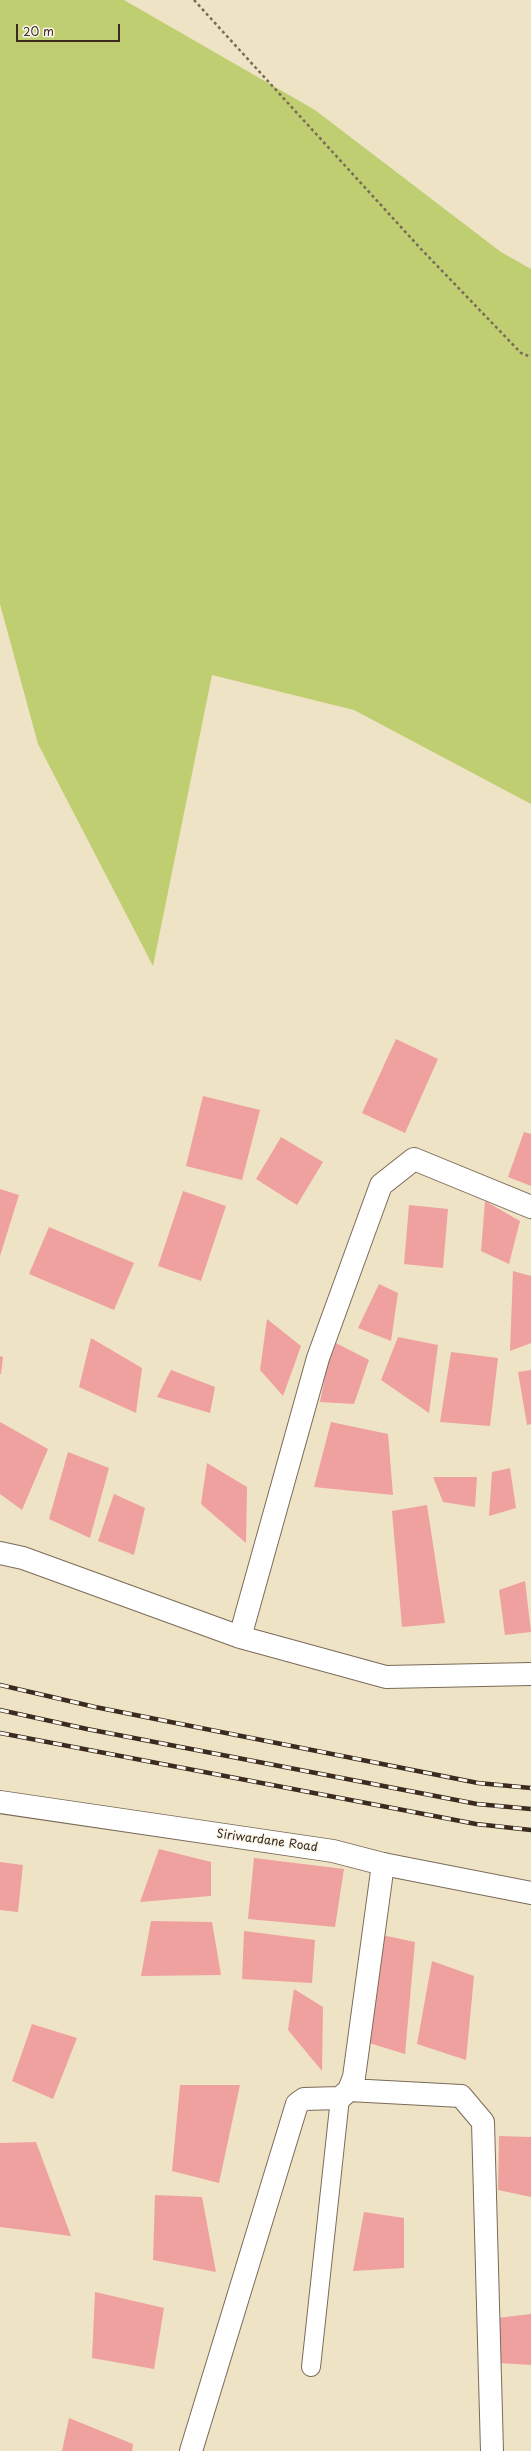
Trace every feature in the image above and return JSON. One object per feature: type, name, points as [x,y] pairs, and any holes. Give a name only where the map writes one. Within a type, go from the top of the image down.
[{"type":"street","points":[[240,1637],[318,1358],[381,1185],[414,1159],[531,1207]]},
{"type":"street","points":[[0,1553],[23,1558],[240,1637],[386,1677],[531,1674]]},
{"type":"street","name":"Siriwardane Road","points":[[0,1802],[333,1851],[383,1864],[531,1893]]},
{"type":"street","points":[[344,2094],[354,2077],[383,1864]]},
{"type":"street","points":[[191,2451],[297,2104],[304,2099],[344,2094],[461,2096],[483,2122],[492,2451]]},
{"type":"lane","points":[[311,2367],[344,2094]]},
{"type":"path","points":[[194,0],[421,249],[521,353],[531,357]]},
{"type":"green space","points":[[0,0],[124,0],[315,110],[501,252],[531,269],[531,804],[354,710],[212,675],[153,966],[38,744],[0,604]]},
{"type":"building","points":[[396,1039],[438,1059],[405,1133],[362,1113]]},
{"type":"building","points":[[203,1096],[260,1110],[242,1180],[186,1166]]},
{"type":"building","points":[[524,1132],[531,1134],[531,1186],[508,1177]]},
{"type":"building","points":[[281,1137],[323,1162],[297,1205],[256,1179]]},
{"type":"building","points":[[0,1189],[19,1195],[0,1256]]},
{"type":"building","points":[[183,1191],[226,1206],[201,1281],[158,1266]]},
{"type":"building","points":[[485,1201],[520,1221],[509,1264],[481,1251]]},
{"type":"building","points":[[409,1205],[448,1209],[443,1268],[404,1264]]},
{"type":"building","points":[[49,1227],[134,1263],[114,1310],[29,1274]]},
{"type":"building","points":[[513,1271],[531,1276],[531,1343],[510,1351]]},
{"type":"building","points":[[379,1284],[398,1293],[391,1341],[358,1328]]},
{"type":"building","points":[[267,1319],[301,1346],[283,1396],[260,1370]]},
{"type":"building","points":[[398,1337],[438,1345],[429,1413],[381,1380]]},
{"type":"building","points":[[91,1338],[142,1368],[136,1413],[79,1387]]},
{"type":"building","points":[[332,1341],[369,1360],[354,1404],[320,1402]]},
{"type":"building","points":[[451,1352],[498,1358],[490,1426],[440,1422]]},
{"type":"building","points":[[0,1356],[3,1357],[1,1374],[0,1374]]},
{"type":"building","points":[[171,1370],[215,1387],[210,1413],[157,1397]]},
{"type":"building","points":[[531,1370],[531,1424],[527,1425],[518,1372]]},
{"type":"building","points":[[0,1422],[48,1449],[22,1510],[0,1494]]},
{"type":"building","points":[[331,1422],[388,1434],[393,1495],[314,1487]]},
{"type":"building","points":[[68,1452],[109,1468],[90,1538],[49,1519]]},
{"type":"building","points":[[207,1463],[247,1487],[246,1543],[201,1504]]},
{"type":"building","points":[[510,1468],[516,1508],[489,1516],[492,1472]]},
{"type":"building","points":[[433,1477],[477,1477],[475,1507],[443,1502]]},
{"type":"building","points":[[114,1494],[145,1508],[134,1555],[98,1541]]},
{"type":"building","points":[[427,1505],[445,1623],[402,1627],[392,1511]]},
{"type":"building","points":[[525,1581],[531,1632],[505,1635],[499,1590]]},
{"type":"building","points":[[159,1849],[211,1862],[211,1896],[140,1902]]},
{"type":"building","points":[[254,1858],[344,1869],[335,1927],[248,1919]]},
{"type":"building","points":[[0,1862],[23,1865],[18,1912],[0,1910]]},
{"type":"building","points":[[151,1921],[212,1922],[221,1975],[141,1976]]},
{"type":"building","points":[[244,1931],[315,1940],[312,1983],[242,1979]]},
{"type":"building","points":[[382,1935],[415,1942],[405,2054],[366,2042]]},
{"type":"building","points":[[432,1961],[474,1976],[466,2060],[417,2044]]},
{"type":"building","points":[[294,1989],[323,2007],[322,2071],[288,2030]]},
{"type":"building","points":[[32,2024],[77,2038],[53,2099],[12,2081]]},
{"type":"building","points":[[180,2085],[240,2085],[219,2183],[172,2171]]},
{"type":"building","points":[[499,2136],[531,2137],[531,2197],[498,2190]]},
{"type":"building","points":[[36,2142],[71,2236],[0,2227],[0,2143]]},
{"type":"building","points":[[155,2195],[202,2197],[216,2272],[153,2260]]},
{"type":"building","points":[[364,2212],[404,2218],[404,2268],[353,2271]]},
{"type":"building","points":[[95,2292],[164,2308],[154,2369],[92,2358]]},
{"type":"building","points":[[531,2314],[531,2365],[499,2363],[497,2318]]},
{"type":"building","points":[[69,2418],[133,2444],[132,2451],[62,2451]]},
{"type":"railway","points":[[0,1685],[95,1707],[478,1783],[531,1788]]},
{"type":"railway","points":[[0,1710],[87,1729],[477,1804],[531,1809]]},
{"type":"railway","points":[[0,1733],[476,1824],[531,1830]]}]
